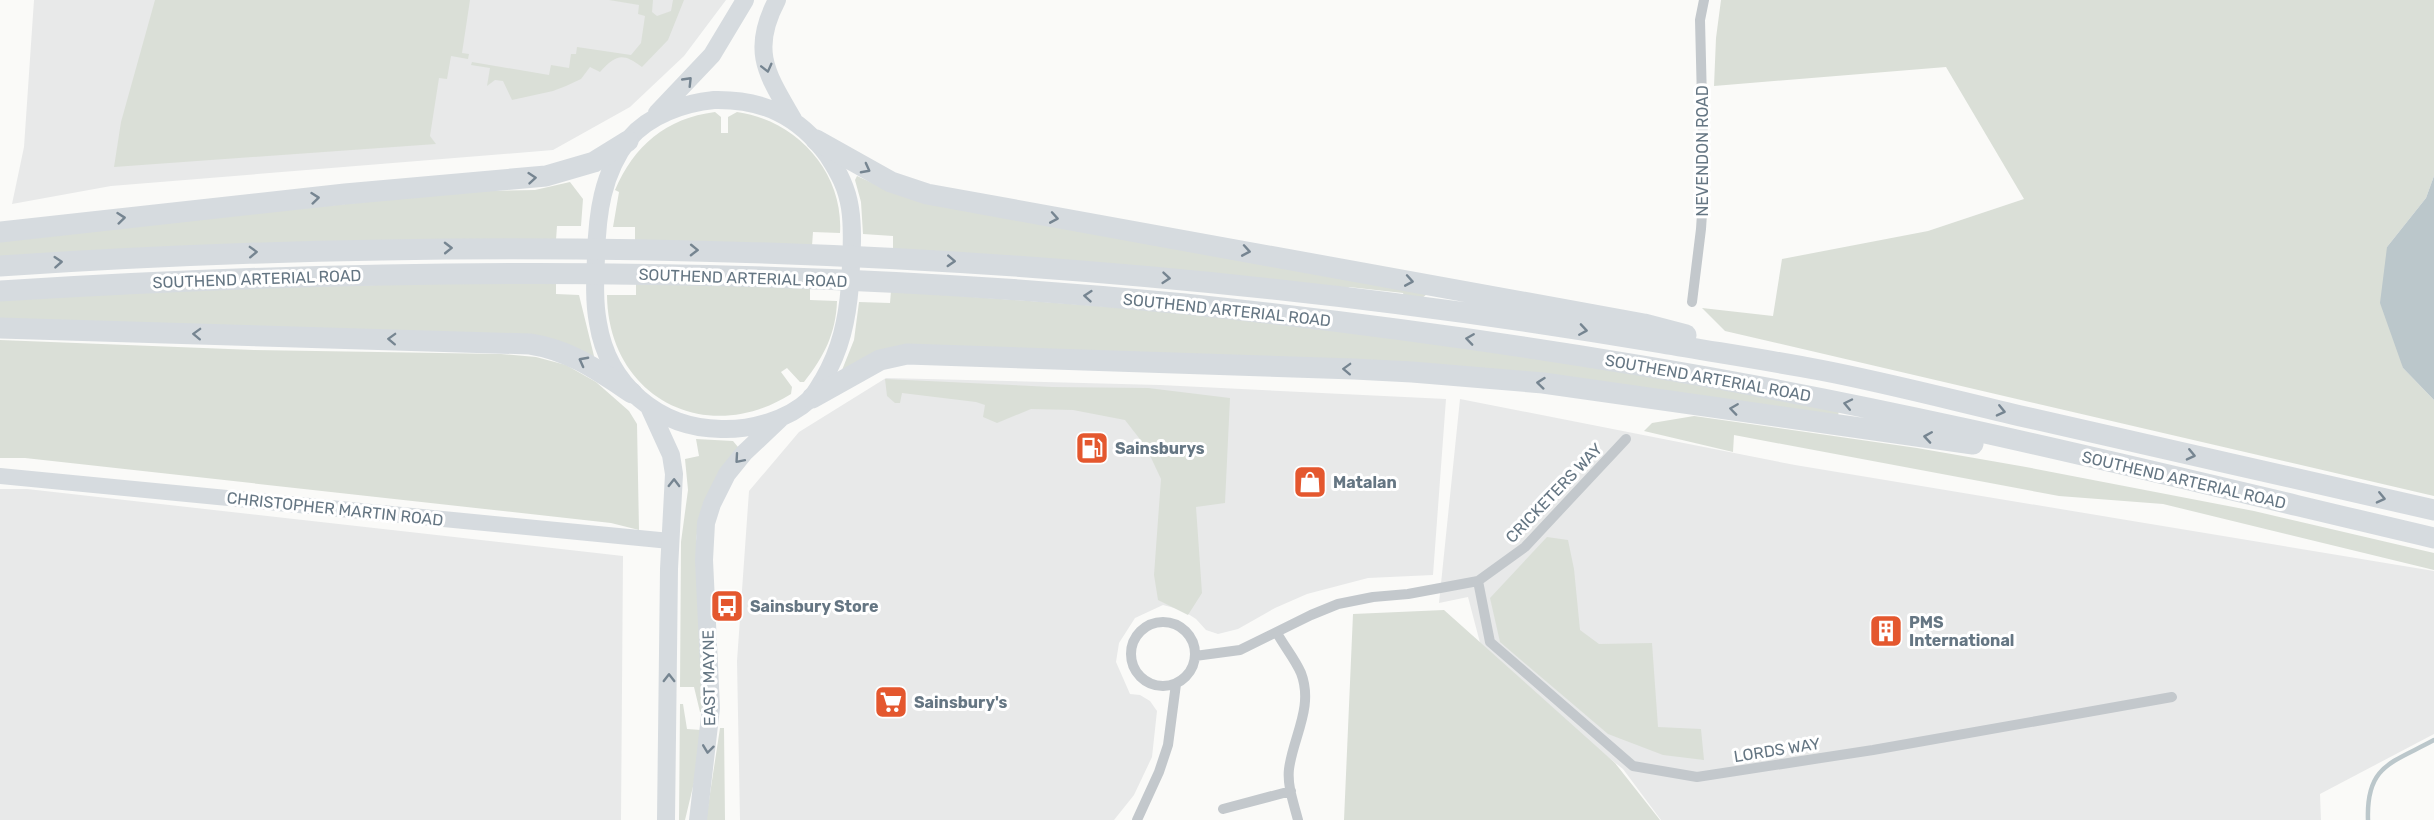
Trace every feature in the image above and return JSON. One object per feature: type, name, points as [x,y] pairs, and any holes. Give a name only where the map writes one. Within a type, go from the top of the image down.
[{"type":"highway","points":[[816,140],[891,182],[927,194],[1644,324],[1821,370]]},
{"type":"highway","points":[[0,232],[345,194],[546,176],[594,162],[628,141]]},
{"type":"highway","name":"SOUTHEND ARTERIAL ROAD","points":[[0,266],[243,253],[635,248],[892,258],[1090,271],[1318,294],[1568,328],[1821,370],[2434,510]]},
{"type":"highway","name":"SOUTHEND ARTERIAL ROAD","points":[[0,291],[251,278],[556,273],[891,283],[1203,306],[1398,329],[1564,353],[1817,398],[2434,538]]},
{"type":"highway","points":[[0,328],[530,344],[549,347],[578,358],[632,393]]},
{"type":"highway","points":[[812,398],[880,360],[906,354],[1412,372],[1543,383],[1919,435],[2172,477]]},
{"type":"main road","points":[[745,0],[712,55],[628,141],[612,170],[599,204],[596,309],[601,336],[610,360],[632,393],[650,409],[691,425],[721,429],[781,418],[812,398],[831,366],[843,336],[848,308],[852,237],[850,208],[841,175],[816,140],[793,119],[770,80],[763,49],[766,24],[777,0]]},
{"type":"main road","points":[[648,123],[678,108],[714,100],[736,100],[763,105],[793,119]]},
{"type":"main road","points":[[650,409],[665,440],[674,467],[670,541],[666,820]]},
{"type":"main road","name":"EAST MAYNE","points":[[698,820],[711,708],[704,560],[706,523],[712,504],[727,474],[744,453],[781,418]]},
{"type":"street","name":"NEVENDON ROAD","points":[[1692,302],[1704,182],[1700,20],[1704,0]]},
{"type":"street","name":"CRICKETERS WAY","points":[[1196,656],[1240,650],[1338,604],[1478,581],[1526,547],[1626,439]]},
{"type":"street","name":"CHRISTOPHER MARTIN ROAD","points":[[0,476],[670,541]]},
{"type":"street","name":"LORDS WAY","points":[[1478,581],[1490,642],[1633,766],[1697,777],[1873,750],[2172,697]]},
{"type":"street","points":[[1164,621],[1178,625],[1188,634],[1194,644],[1196,656],[1193,668],[1176,684],[1161,687],[1147,683],[1136,674],[1130,659],[1131,645],[1136,635],[1145,626],[1164,621]]},
{"type":"street","points":[[1276,633],[1300,673],[1304,689],[1305,709],[1289,770],[1298,820]]},
{"type":"street","points":[[1137,820],[1159,772],[1168,745],[1176,684]]},
{"type":"street","points":[[1223,809],[1291,791]]},
{"type":"shaded area","points":[[34,0],[726,0],[684,56],[630,107],[553,150],[111,186],[12,204],[24,147]]},
{"type":"shaded area","points":[[155,0],[470,0],[462,53],[469,54],[468,59],[451,56],[447,79],[439,78],[430,136],[436,144],[114,167],[121,122]]},
{"type":"shaded area","points":[[609,0],[653,0],[652,12],[657,16],[671,11],[673,0],[684,0],[668,40],[642,67],[629,59],[620,57],[610,62],[600,72],[590,67],[581,79],[566,86],[512,100],[503,81],[495,80],[487,86],[490,68],[471,65],[472,62],[549,75],[551,65],[569,68],[571,54],[576,54],[577,47],[631,55],[641,43],[645,16],[638,14],[639,5]]},
{"type":"shaded area","points":[[1721,0],[2434,0],[2434,176],[2426,198],[2387,247],[2403,368],[2434,400],[2434,496],[1725,331],[1702,308],[1773,316],[1782,259],[1928,231],[2024,199],[1946,67],[1714,86],[1716,38]]},
{"type":"shaded area","points":[[715,112],[721,117],[721,133],[728,133],[728,117],[737,112],[759,117],[797,138],[825,170],[834,189],[839,211],[840,233],[813,232],[812,246],[635,241],[635,227],[613,227],[619,192],[615,190],[632,160],[642,148],[667,128],[681,121]]},
{"type":"shaded area","points":[[857,176],[888,190],[1427,294],[1421,299],[1404,296],[1403,293],[1349,287],[1347,290],[893,250],[893,236],[863,234],[861,202],[855,180]]},
{"type":"shaded area","points":[[2434,176],[2434,400],[2403,368],[2380,303],[2387,247],[2426,198]]},
{"type":"shaded area","points":[[570,182],[583,199],[581,226],[557,226],[556,240],[0,259],[0,240],[471,191],[535,190]]},
{"type":"shaded area","points":[[556,281],[556,294],[579,295],[594,356],[0,321],[0,300],[154,290]]},
{"type":"shaded area","points":[[636,281],[810,287],[810,300],[837,301],[834,324],[823,354],[804,382],[800,382],[787,368],[781,372],[792,387],[791,394],[759,409],[727,416],[696,413],[668,403],[643,385],[624,361],[612,331],[607,295],[636,295]]},
{"type":"shaded area","points":[[891,291],[1180,312],[1512,353],[1839,410],[1838,416],[1609,384],[928,347],[842,370],[854,340],[859,302],[890,303]]},
{"type":"shaded area","points":[[0,340],[254,350],[501,354],[536,357],[566,365],[596,382],[629,411],[637,424],[639,530],[611,523],[25,458],[0,458]]},
{"type":"shaded area","points":[[886,378],[1160,385],[1446,399],[1433,575],[1368,578],[1307,594],[1275,608],[1238,629],[1218,634],[1206,630],[1196,619],[1182,610],[1163,605],[1135,618],[1119,643],[1116,662],[1130,694],[1140,695],[1150,701],[1157,711],[1152,757],[1134,795],[1114,820],[740,820],[737,661],[749,491],[799,432]]},
{"type":"shaded area","points":[[885,379],[1052,387],[1148,388],[1230,398],[1225,503],[1196,507],[1202,593],[1188,615],[1158,600],[1154,575],[1161,479],[1146,447],[1125,420],[1073,410],[1031,409],[997,423],[983,417],[985,405],[976,402],[902,393],[900,403],[895,403],[887,396]]},
{"type":"shaded area","points":[[1460,399],[1795,465],[2434,571],[2434,734],[2320,794],[2321,820],[1661,820],[1623,769],[1484,658],[1468,597],[1439,603]]},
{"type":"shaded area","points":[[1694,416],[1917,448],[2254,511],[2434,553],[2434,570],[2163,504],[2059,496],[1734,435],[1733,452],[1644,431],[1652,423]]},
{"type":"shaded area","points":[[696,439],[733,441],[738,447],[699,521],[696,540],[702,712],[700,712],[694,687],[680,687],[681,542],[688,490],[685,459],[699,456]]},
{"type":"shaded area","points":[[0,489],[27,489],[623,556],[621,820],[0,820]]},
{"type":"shaded area","points":[[1547,537],[1568,540],[1574,569],[1580,630],[1599,644],[1652,643],[1658,727],[1701,729],[1704,760],[1663,755],[1608,734],[1500,642],[1490,598]]},
{"type":"shaded area","points":[[1444,610],[1615,763],[1660,820],[1344,820],[1353,614]]},
{"type":"shaded area","points":[[680,704],[683,704],[687,729],[701,730],[697,770],[685,820],[679,820]]},
{"type":"shaded area","points":[[720,728],[724,728],[725,820],[706,820]]},
{"type":"waterway","points":[[2368,820],[2372,788],[2384,768],[2434,740]]},
{"type":"place","name":"Sainsburys","points":[[1092,448]]},
{"type":"place","name":"Matalan","points":[[1310,482]]},
{"type":"place","name":"Sainsbury Store","points":[[727,606]]},
{"type":"place","name":"PMS International","points":[[1886,631]]},
{"type":"place","name":"Sainsbury's","points":[[891,702]]}]
